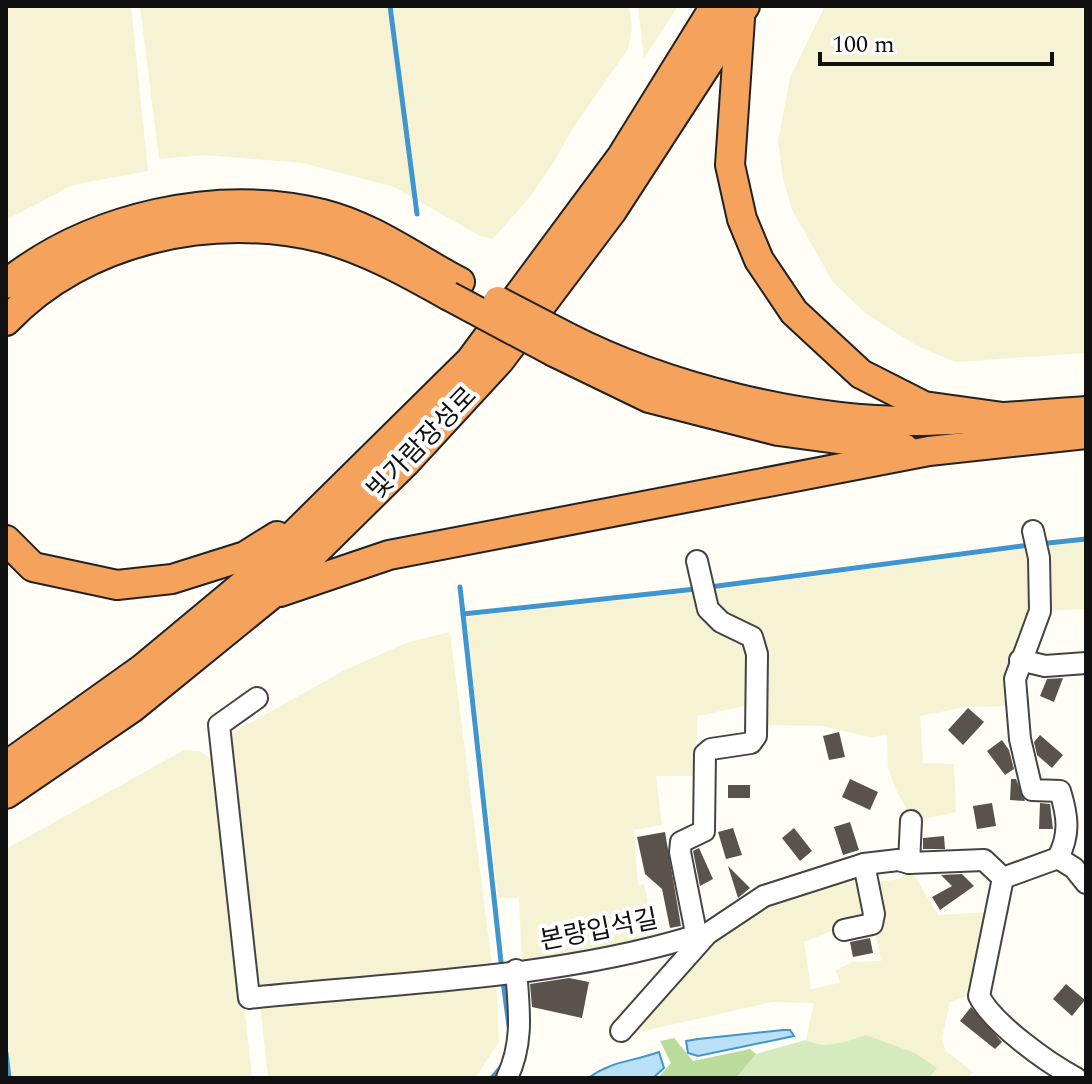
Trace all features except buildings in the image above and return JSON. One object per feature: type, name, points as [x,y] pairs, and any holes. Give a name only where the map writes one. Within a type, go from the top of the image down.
[{"type":"highway","points":[[734,9],[730,165],[742,219],[759,260],[794,312],[861,374],[924,406],[1003,417]]},
{"type":"highway","name":"빛가람장성로","points":[[6,766],[142,669],[232,594],[369,464],[470,361],[734,9]]},
{"type":"highway","name":"빛가람장성로","points":[[6,794],[132,708],[271,595],[407,461],[500,360],[612,211],[734,9]]},
{"type":"highway","points":[[6,284],[66,243],[193,206],[260,207],[322,214],[377,233],[455,289]]},
{"type":"highway","points":[[6,321],[28,297],[67,273],[126,245],[188,231],[273,229],[324,239],[455,289],[559,344],[649,398],[778,431],[929,451]]},
{"type":"highway","points":[[559,344],[658,378],[717,394],[835,415],[919,421],[1086,411]]},
{"type":"highway","points":[[271,595],[389,555],[929,451],[1086,434]]},
{"type":"highway","points":[[6,540],[33,567],[70,577],[117,585],[172,579],[245,556],[295,524],[369,464]]},
{"type":"lane","points":[[1036,543],[1040,611],[1015,679],[1020,739],[1032,790],[1060,791],[1077,822],[1058,858],[1003,878],[979,996],[999,1020],[1040,1055],[1076,1078]]},
{"type":"lane","name":"본량입석길","points":[[698,943],[680,852],[681,842],[704,831],[705,754],[711,749],[751,743],[756,736],[757,654],[752,637],[721,622],[701,580]]},
{"type":"lane","points":[[1020,660],[1045,666],[1086,663]]},
{"type":"lane","name":"본량입석길","points":[[257,698],[219,725],[249,998],[617,957],[688,938],[698,943]]},
{"type":"lane","points":[[909,863],[911,821]]},
{"type":"lane","name":"본량입석길","points":[[621,1031],[698,943],[731,916],[764,896],[864,864],[898,860],[909,863],[973,858],[984,860],[1003,878]]},
{"type":"lane","points":[[1058,858],[1074,868],[1086,883]]},
{"type":"lane","points":[[844,930],[872,924],[874,914],[864,864]]},
{"type":"lane","points":[[506,971],[521,1037],[507,1078]]},
{"type":"shaded area","points":[[6,6],[131,6],[148,171],[73,185],[6,220]]},
{"type":"shaded area","points":[[140,6],[629,6],[632,29],[628,49],[571,131],[554,162],[529,198],[493,239],[480,236],[394,187],[303,163],[204,155],[159,159]]},
{"type":"shaded area","points":[[638,6],[678,6],[644,58]]},
{"type":"shaded area","points":[[825,6],[1086,6],[1086,353],[955,362],[917,346],[865,313],[833,282],[792,210],[783,179],[778,141],[790,77]]},
{"type":"shaded area","points":[[1086,542],[1086,609],[1045,611],[1041,547]]},
{"type":"shaded area","points":[[1033,547],[1036,592],[1013,706],[966,707],[920,716],[923,763],[954,764],[956,812],[920,820],[910,815],[896,790],[888,768],[887,735],[870,737],[822,726],[762,725],[761,649],[722,617],[708,591]]},
{"type":"shaded area","points":[[697,592],[749,640],[753,704],[698,716],[696,746],[703,746],[701,776],[656,776],[662,825],[634,830],[638,885],[644,884],[656,943],[522,964],[519,898],[498,898],[466,617]]},
{"type":"shaded area","points":[[450,632],[492,965],[263,990],[254,972],[225,737],[345,670],[406,643]]},
{"type":"shaded area","points":[[184,750],[200,751],[212,760],[220,789],[252,1078],[6,1078],[6,849]]},
{"type":"shaded area","points":[[911,870],[938,915],[989,912],[977,987],[967,991],[967,996],[950,1002],[942,1037],[945,1050],[973,1072],[967,1078],[929,1078],[936,1068],[867,1035],[837,1044],[815,1044],[806,1040],[814,1003],[772,1002],[618,1037],[687,958],[766,900],[858,871],[871,915],[804,942],[811,989],[840,983],[836,970],[852,962],[881,961],[874,928],[884,925],[872,883],[899,879]]},
{"type":"shaded area","points":[[496,976],[499,1042],[475,1078],[268,1078],[260,1004]]},
{"type":"green space","points":[[866,1035],[915,1053],[937,1068],[929,1078],[736,1078],[756,1054],[806,1040],[828,1044]]},
{"type":"green space","points":[[674,1038],[693,1061],[750,1049],[756,1054],[736,1078],[658,1078],[671,1063],[660,1041]]},
{"type":"water","points":[[790,1030],[794,1036],[698,1056],[688,1053],[686,1041]]},
{"type":"water","points":[[659,1052],[664,1068],[653,1078],[588,1078],[615,1064]]},
{"type":"waterway","points":[[390,6],[417,214]]},
{"type":"waterway","points":[[1039,544],[1086,539]]},
{"type":"waterway","points":[[710,587],[1029,545]]},
{"type":"waterway","points":[[460,587],[463,614]]},
{"type":"waterway","points":[[502,971],[463,614],[696,589]]},
{"type":"waterway","points":[[503,981],[509,1026]]},
{"type":"waterway","points":[[6,1053],[9,1078]]},
{"type":"waterway","points":[[492,1078],[502,1066]]}]
